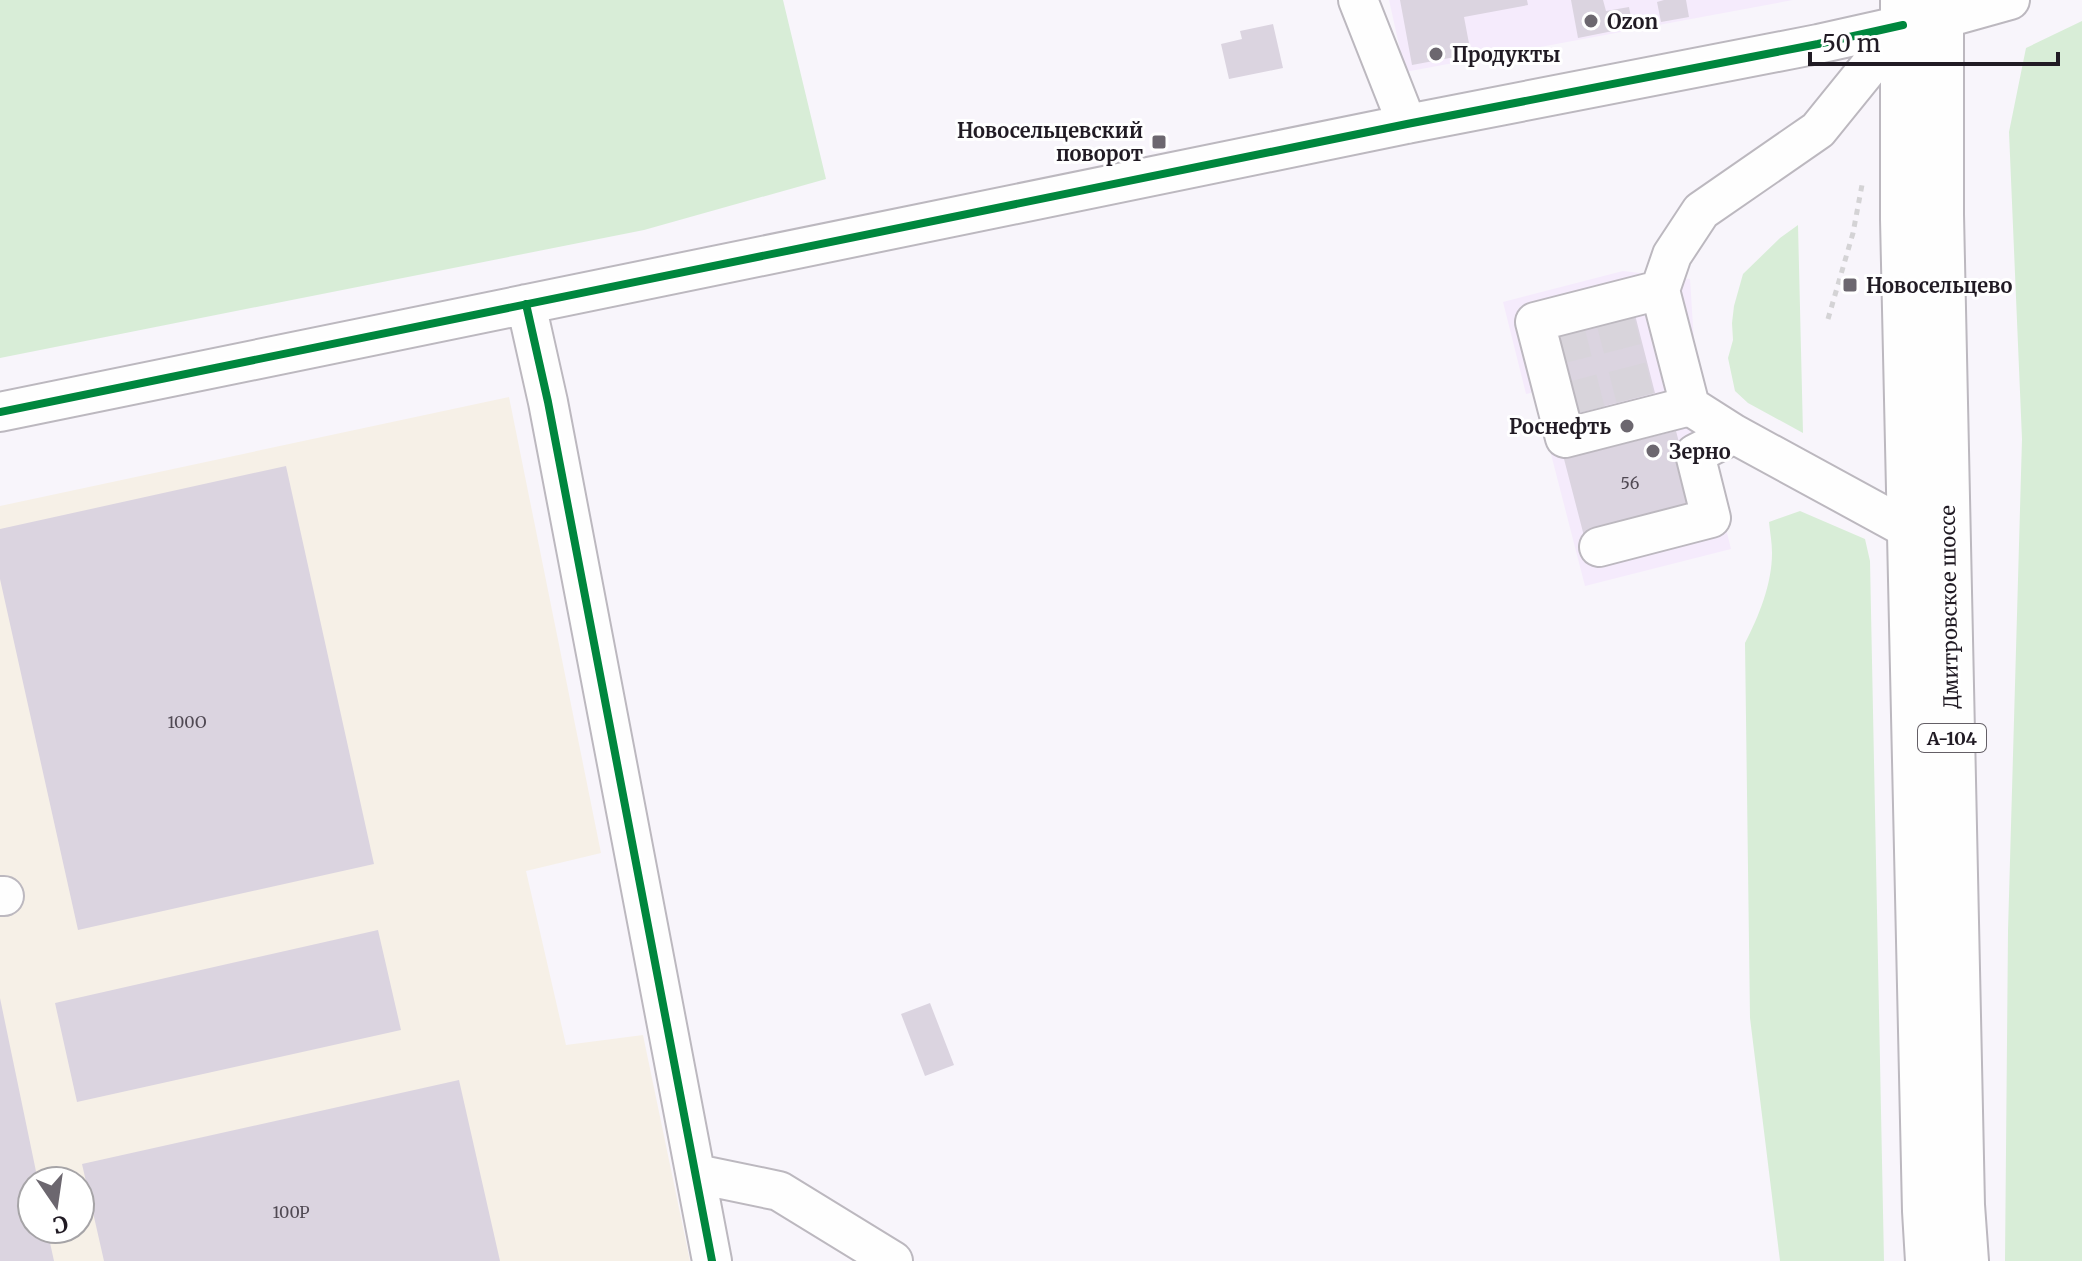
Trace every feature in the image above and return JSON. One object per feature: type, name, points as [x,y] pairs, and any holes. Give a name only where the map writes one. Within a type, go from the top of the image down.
[{"type":"highway","name":"Дмитровское шоссе","points":[[1922,11],[1903,219],[1924,1195],[1928,1261]]},
{"type":"highway","name":"Дмитровское шоссе","points":[[1922,11],[1941,230],[1961,1189],[1966,1261]]},
{"type":"street","points":[[1358,0],[1407,124]]},
{"type":"street","points":[[0,412],[1407,124],[1818,44],[1922,11],[2010,0]]},
{"type":"street","points":[[1690,406],[1660,290],[1672,255],[1701,211],[1818,130],[1922,11]]},
{"type":"street","points":[[1660,290],[1563,320],[1535,322],[1565,438],[1589,421],[1638,408],[1690,406],[1734,434],[1910,530]]},
{"type":"street","points":[[526,304],[548,402],[712,1261]]},
{"type":"street","points":[[1599,547],[1711,518],[1695,454],[1734,434]]},
{"type":"street","points":[[697,1174],[779,1191],[893,1261]]},
{"type":"path","points":[[1828,319],[1853,233],[1864,172]]},
{"type":"shaded area","points":[[1389,0],[1793,0],[1405,72]]},
{"type":"shaded area","name":"Роснефть","points":[[1623,271],[1690,279],[1696,373],[1713,476],[1731,549],[1585,586],[1535,392],[1526,394],[1503,302]]},
{"type":"shaded area","points":[[509,397],[601,853],[526,871],[566,1045],[643,1035],[690,1261],[0,1261],[0,506]]},
{"type":"green space","points":[[0,0],[783,0],[826,179],[644,230],[0,358]]},
{"type":"green space","points":[[2082,21],[2082,1261],[2005,1261],[2008,931],[2022,439],[2009,132],[2026,48]]},
{"type":"green space","points":[[1798,225],[1803,433],[1748,403],[1735,391],[1728,358],[1733,340],[1734,306],[1743,274]]},
{"type":"green space","points":[[1800,511],[1865,539],[1870,561],[1884,1261],[1780,1261],[1750,1018],[1745,643],[1760,611],[1770,576],[1772,553],[1769,522]]},
{"type":"building","points":[[1400,0],[1527,0],[1528,5],[1464,17],[1471,54],[1412,65]]},
{"type":"building","points":[[1571,0],[1603,0],[1606,11],[1629,7],[1633,27],[1578,38]]},
{"type":"building","points":[[1686,0],[1689,17],[1661,22],[1657,2]]},
{"type":"building","points":[[1273,24],[1283,68],[1229,79],[1221,44],[1242,39],[1240,31]]},
{"type":"building","points":[[1633,307],[1655,393],[1570,415],[1548,329]]},
{"type":"building","points":[[1676,431],[1696,507],[1584,536],[1564,459]]},
{"type":"building","points":[[286,466],[374,864],[78,930],[0,579],[0,529]]},
{"type":"building","points":[[378,930],[401,1030],[77,1102],[55,1003]]},
{"type":"building","points":[[0,998],[35,1165],[16,1165],[16,1245],[50,1245],[54,1261],[0,1261]]},
{"type":"building","points":[[930,1003],[954,1065],[925,1076],[901,1014]]},
{"type":"building","points":[[459,1080],[500,1261],[104,1261],[96,1226],[96,1165],[82,1164]]},
{"type":"tunnel","points":[[1613,312],[1635,398]]},
{"type":"tunnel","points":[[1564,324],[1586,411]]},
{"type":"cycle path","points":[[0,412],[1903,25]]},
{"type":"cycle path","points":[[526,304],[548,402],[712,1261]]},
{"type":"place","name":"Ozon","points":[[1591,21]]},
{"type":"place","name":"Продукты","points":[[1436,54]]},
{"type":"place","name":"Новосельцевский поворот","points":[[1159,142]]},
{"type":"place","name":"Новосельцево","points":[[1850,285]]},
{"type":"place","name":"Роснефть","points":[[1627,426]]},
{"type":"place","name":"Зерно","points":[[1653,451]]}]
